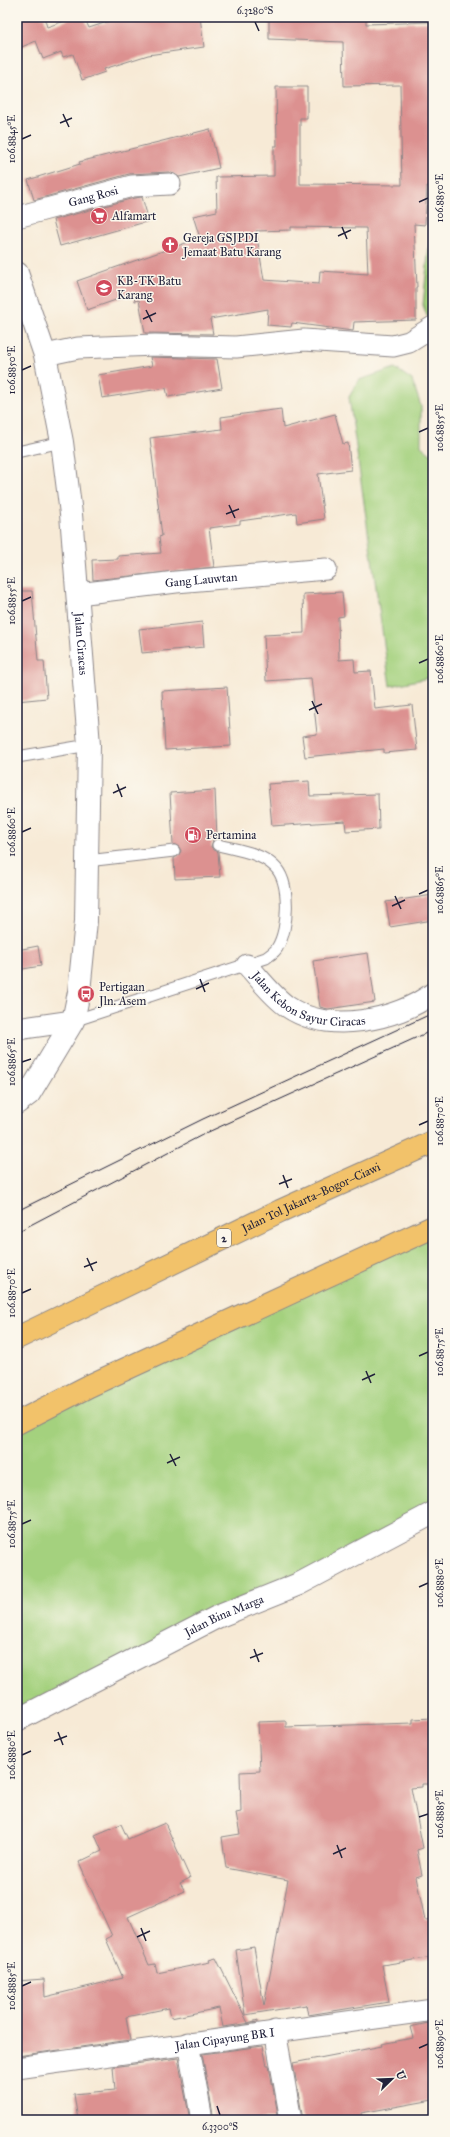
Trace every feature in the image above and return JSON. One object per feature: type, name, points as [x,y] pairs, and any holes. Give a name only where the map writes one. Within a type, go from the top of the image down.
[{"type":"highway","name":"Jalan Tol Jakarta–Bogor–Ciawi","points":[[17,1338],[280,1211],[433,1142]]},
{"type":"highway","points":[[17,1423],[96,1382],[433,1227]]},
{"type":"street","name":"Gang Rosi","points":[[17,217],[132,186],[170,184]]},
{"type":"street","name":"Jalan Ciracas","points":[[17,273],[45,355],[62,442],[78,594],[89,745],[86,921],[80,992],[73,1020],[29,1094],[17,1103]]},
{"type":"street","points":[[45,355],[78,348],[155,344],[236,347],[304,340],[393,346],[409,342],[433,327]]},
{"type":"street","name":"Gang Lauwtan","points":[[78,594],[176,582],[326,569]]},
{"type":"street","name":"Jalan Kebon Sayur Ciracas","points":[[247,965],[273,994],[288,1007],[312,1019],[335,1022],[364,1020],[395,1012],[426,998],[433,993]]},
{"type":"street","points":[[17,1029],[73,1020]]},
{"type":"street","name":"Jalan Bina Marga","points":[[17,1720],[217,1617],[299,1584],[433,1513]]},
{"type":"street","name":"Jalan Cipayung BR I","points":[[17,2068],[433,2010]]},
{"type":"street","points":[[275,2031],[291,2120]]},
{"type":"street","points":[[188,2043],[202,2120]]},
{"type":"lane","points":[[17,452],[62,442]]},
{"type":"lane","points":[[17,757],[89,745]]},
{"type":"lane","points":[[218,846],[257,855],[276,867],[286,891],[284,931],[277,948],[266,958],[247,965]]},
{"type":"lane","points":[[87,860],[174,851]]},
{"type":"lane","name":"Jalan Kebon Sayur Ciracas","points":[[73,1020],[247,965]]},
{"type":"green space","points":[[433,206],[433,321],[427,316],[423,305]]},
{"type":"green space","points":[[395,368],[412,380],[421,406],[421,446],[433,456],[433,677],[390,686],[349,397],[359,380]]},
{"type":"green space","points":[[433,1227],[433,1513],[17,1720],[17,1423]]},
{"type":"building","points":[[17,17],[44,17],[47,27],[76,17],[84,17],[89,28],[122,17],[200,17],[204,47],[148,55],[104,69],[105,72],[82,80],[73,54],[63,57],[61,52],[43,59],[36,41],[17,49]]},
{"type":"building","points":[[269,17],[366,17],[366,24],[433,22],[433,186],[427,186],[425,225],[414,224],[417,287],[416,320],[354,322],[353,331],[292,323],[291,327],[267,325],[268,309],[210,319],[213,334],[145,333],[139,300],[135,301],[133,294],[87,310],[77,281],[200,238],[193,216],[217,211],[216,177],[274,176],[274,146],[277,146],[276,87],[307,87],[307,118],[300,118],[300,184],[402,185],[400,85],[344,86],[343,42],[269,39]],"holes":[[[291,227],[366,228],[368,274],[320,271],[319,284],[264,280],[256,231],[291,230]]]},
{"type":"building","points":[[210,129],[219,168],[179,177],[169,172],[129,174],[34,200],[28,180],[80,164],[79,162]]},
{"type":"building","name":"Alfamart","points":[[142,197],[149,221],[60,246],[53,220]]},
{"type":"building","points":[[150,357],[217,359],[222,388],[168,397],[166,388],[102,398],[98,375],[152,366]]},
{"type":"building","points":[[281,409],[283,428],[335,414],[343,444],[348,443],[351,470],[318,474],[324,519],[297,523],[296,513],[240,521],[240,524],[209,528],[214,567],[93,580],[92,560],[118,559],[118,556],[161,553],[159,537],[162,536],[150,438],[222,429],[221,417]]},
{"type":"building","points":[[17,591],[32,591],[38,661],[44,661],[47,698],[17,701]]},
{"type":"building","points":[[342,592],[344,616],[338,617],[339,660],[354,659],[355,672],[371,671],[375,709],[412,705],[417,750],[384,753],[384,749],[305,757],[302,736],[317,734],[311,678],[266,681],[264,635],[304,633],[303,594]]},
{"type":"building","points":[[202,622],[204,647],[142,653],[139,629]]},
{"type":"building","points":[[227,687],[231,746],[165,750],[162,691]]},
{"type":"building","points":[[309,781],[310,796],[378,794],[379,829],[346,831],[345,821],[272,826],[268,784]]},
{"type":"building","points":[[215,790],[217,838],[213,840],[211,847],[218,852],[220,877],[175,879],[174,858],[178,856],[181,851],[179,847],[173,844],[170,793]]},
{"type":"building","points":[[433,895],[433,920],[390,927],[386,902]]},
{"type":"building","points":[[38,946],[41,966],[17,970],[17,950]]},
{"type":"building","points":[[368,953],[375,1002],[328,1009],[320,1007],[313,961]]},
{"type":"building","points":[[433,1718],[433,1784],[422,1784],[422,1787],[411,1788],[423,1848],[417,1850],[422,1875],[416,1877],[425,1920],[433,1919],[433,1957],[382,1965],[389,2002],[308,2015],[306,2005],[245,2015],[236,1950],[254,1947],[264,2006],[288,1880],[226,1868],[222,1837],[240,1834],[236,1813],[241,1812],[240,1772],[260,1771],[258,1722],[286,1721],[286,1727],[413,1723],[413,1719]]},
{"type":"building","points":[[165,1823],[190,1878],[180,1883],[185,1891],[128,1917],[149,1965],[155,1964],[157,1973],[210,1962],[209,1960],[216,1958],[248,2023],[258,2020],[258,2022],[223,2027],[219,2008],[171,2018],[169,2008],[126,2017],[130,2040],[17,2056],[17,1981],[44,1979],[45,1997],[123,1978],[106,1939],[112,1936],[79,1862],[102,1851],[95,1835],[121,1824],[128,1839]]},
{"type":"building","points":[[433,2022],[433,2100],[361,2113],[362,2120],[303,2120],[293,2063],[382,2046],[381,2044],[413,2038],[410,2027]]},
{"type":"building","points":[[263,2046],[267,2066],[269,2066],[279,2120],[214,2120],[202,2054]]},
{"type":"building","points":[[178,2058],[190,2120],[78,2120],[74,2094],[115,2090],[113,2067]]},
{"type":"tram line","points":[[17,1211],[203,1119],[433,1013]]},
{"type":"tram line","points":[[17,1232],[206,1133],[433,1030]]},
{"type":"place","name":"Alfamart","points":[[99,216]]},
{"type":"place","name":"Gereja GSJPDI Jemaat Batu Karang","points":[[170,245]]},
{"type":"place","name":"KB-TK Batu Karang","points":[[104,288]]},
{"type":"place","name":"Pertamina","points":[[193,835]]},
{"type":"place","name":"Pertigaan Jln. Asem","points":[[86,994]]}]
